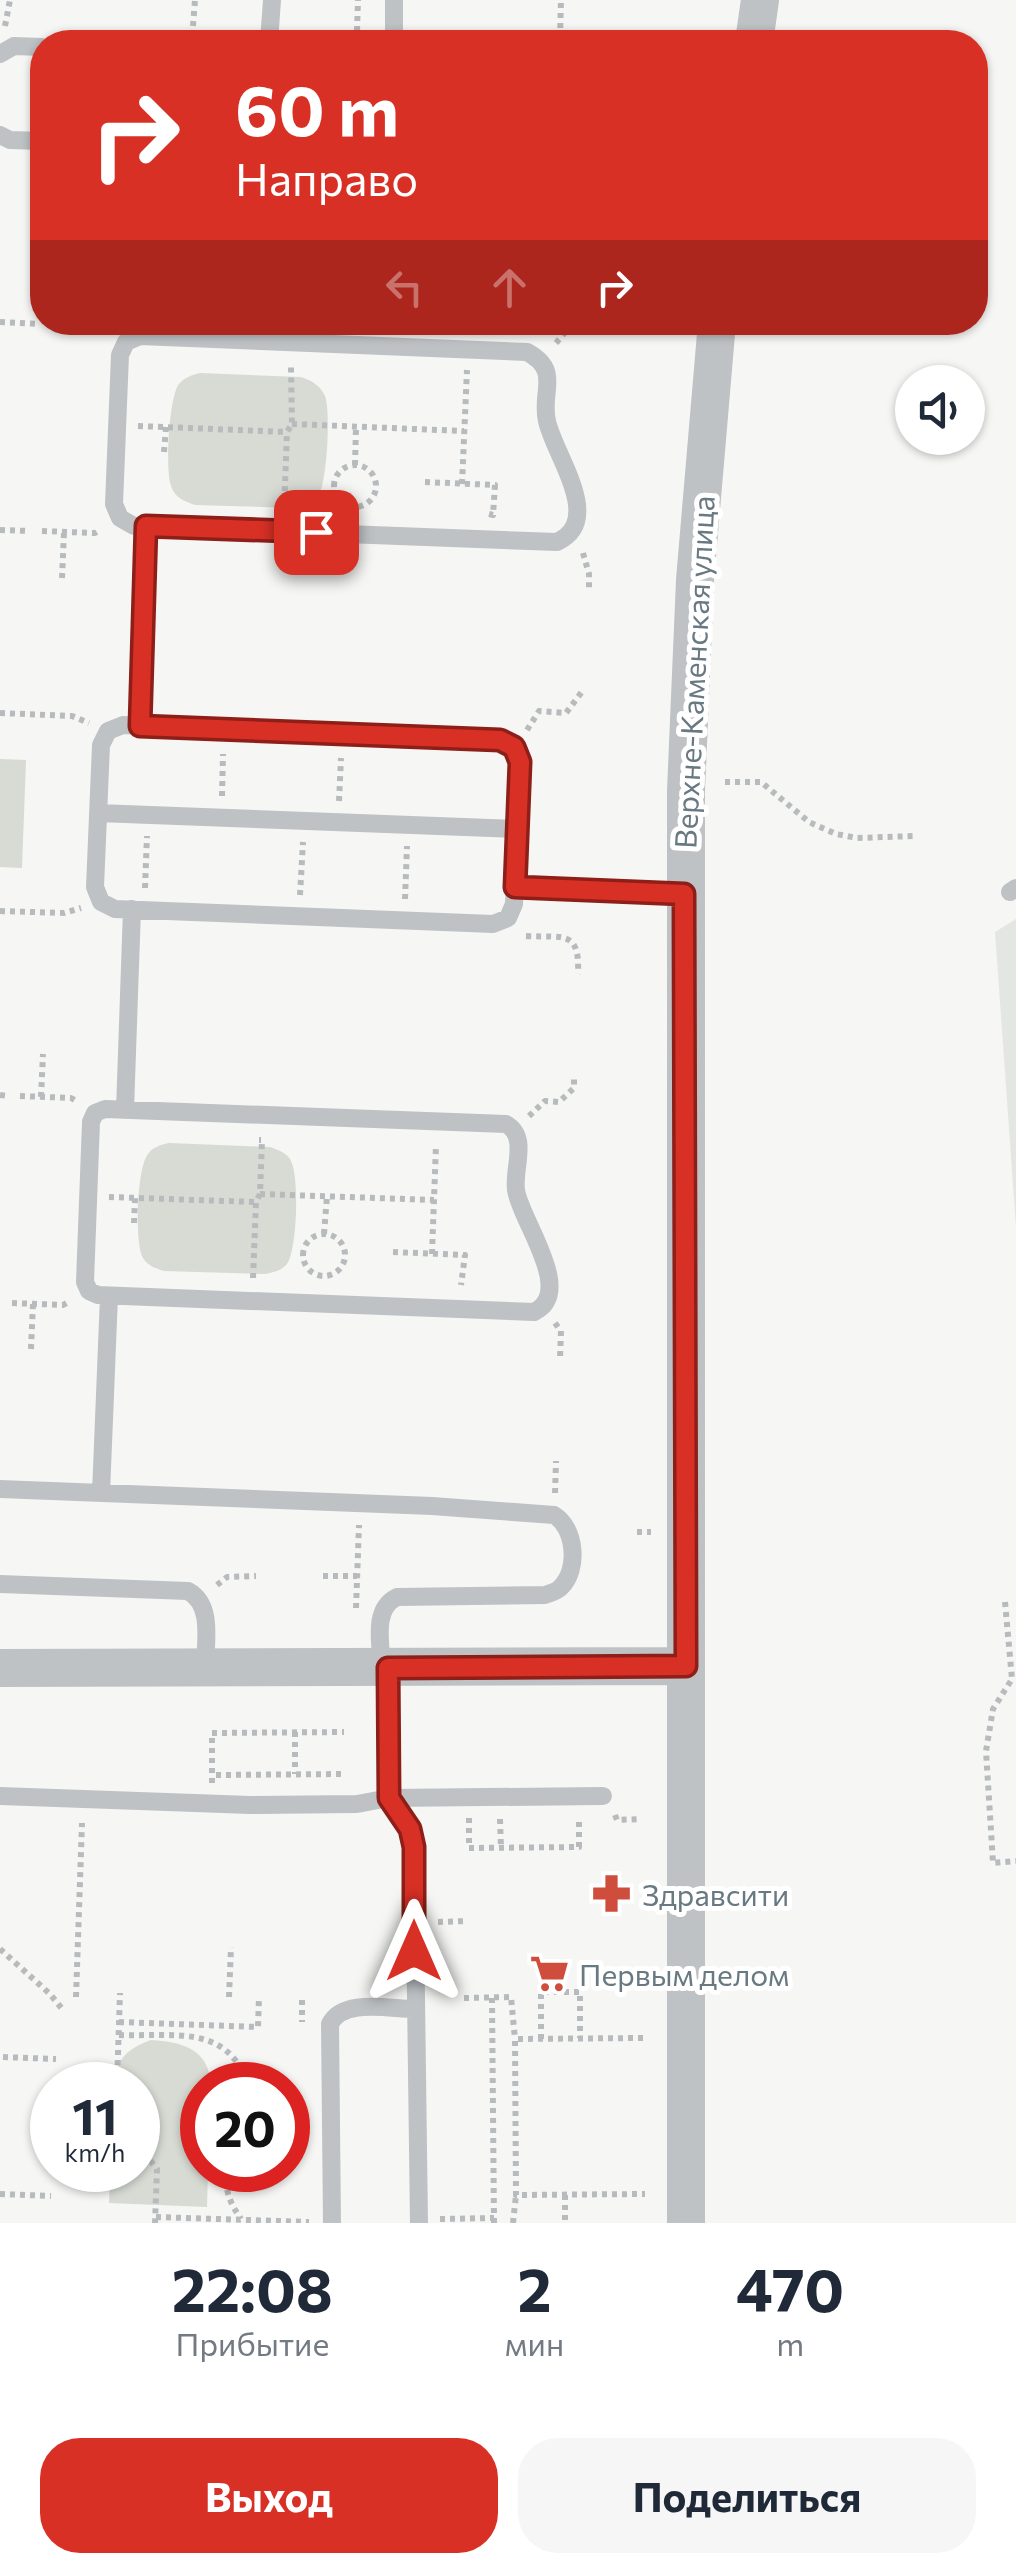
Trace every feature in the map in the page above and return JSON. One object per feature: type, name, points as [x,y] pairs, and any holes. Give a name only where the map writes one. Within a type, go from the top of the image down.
[{"type":"street","points":[[755,30],[756,1]]},
{"type":"street","name":"Верхне-Каменская улица","points":[[686,2223],[684,894],[695,580],[716,335]]},
{"type":"street","points":[[0,1668],[686,1666]]},
{"type":"lane","points":[[270,30],[272,0]]},
{"type":"lane","points":[[394,0],[394,30]]},
{"type":"lane","points":[[0,54],[14,46],[30,47]]},
{"type":"lane","points":[[0,134],[10,140],[30,141]]},
{"type":"lane","points":[[139,335],[126,342],[120,355],[114,504],[120,518],[134,526],[557,542],[570,536],[576,524],[577,498],[546,420],[548,376],[541,360],[527,352],[234,335]]},
{"type":"lane","points":[[140,726],[146,526]]},
{"type":"lane","points":[[123,725],[224,729],[500,740],[514,747],[520,762],[518,829],[514,904],[508,918],[493,924],[115,909],[101,902],[95,887],[98,812],[101,745],[108,731],[123,725]]},
{"type":"lane","points":[[98,812],[518,829]]},
{"type":"lane","points":[[515,887],[684,894]]},
{"type":"lane","points":[[125,1110],[138,910]]},
{"type":"lane","points":[[105,1109],[125,1110],[506,1124],[518,1138],[516,1192],[548,1269],[547,1299],[534,1312],[109,1296],[89,1291],[85,1282],[91,1122],[95,1113],[105,1109]]},
{"type":"lane","points":[[101,1494],[109,1296]]},
{"type":"lane","points":[[0,1490],[360,1503],[554,1514],[566,1522],[571,1534],[570,1572],[561,1588],[545,1595],[396,1597],[386,1602],[381,1612],[389,1798],[410,1829],[414,1847],[418,2221]]},
{"type":"lane","points":[[0,1584],[188,1591],[199,1597],[205,1608],[205,1669]]},
{"type":"lane","points":[[0,1796],[296,1805],[357,1804],[389,1798],[604,1796]]},
{"type":"lane","points":[[332,2223],[330,2024],[335,2014],[346,2008],[415,2008]]},
{"type":"path","points":[[194,26],[195,0]]},
{"type":"path","points":[[357,30],[358,0]]},
{"type":"path","points":[[560,30],[561,0]]},
{"type":"path","points":[[0,322],[30,324]]},
{"type":"path","points":[[116,335],[126,342]]},
{"type":"path","points":[[541,360],[564,335]]},
{"type":"path","points":[[462,484],[466,374]]},
{"type":"path","points":[[284,508],[294,376]]},
{"type":"path","points":[[292,424],[464,431]]},
{"type":"path","points":[[139,426],[287,432]]},
{"type":"path","points":[[355,464],[356,427]]},
{"type":"path","points":[[164,452],[166,428]]},
{"type":"path","points":[[355,464],[374,475],[376,486],[374,497],[366,505],[354,508],[336,497],[334,486],[336,476],[355,464]]},
{"type":"path","points":[[425,482],[494,485],[493,508]]},
{"type":"path","points":[[42,531],[96,533],[120,518]]},
{"type":"path","points":[[0,530],[30,530]]},
{"type":"path","points":[[62,578],[64,532]]},
{"type":"path","points":[[570,536],[584,556],[590,574],[588,591]]},
{"type":"path","points":[[514,747],[539,712],[566,712],[584,689]]},
{"type":"path","points":[[0,713],[72,716],[108,731]]},
{"type":"path","points":[[221,817],[224,729]]},
{"type":"path","points":[[338,822],[342,734]]},
{"type":"path","points":[[725,782],[761,782],[809,822],[836,834],[857,838],[915,836]]},
{"type":"path","points":[[138,910],[148,814]]},
{"type":"path","points":[[298,916],[304,820]]},
{"type":"path","points":[[404,920],[408,825]]},
{"type":"path","points":[[0,911],[64,913],[101,902]]},
{"type":"path","points":[[508,918],[524,936],[576,942],[578,974]]},
{"type":"path","points":[[41,1097],[43,1054]]},
{"type":"path","points":[[514,1129],[545,1101],[559,1102],[574,1088],[574,1075]]},
{"type":"path","points":[[20,1096],[71,1098],[95,1113]]},
{"type":"path","points":[[432,1254],[436,1145]]},
{"type":"path","points":[[254,1274],[262,1146]]},
{"type":"path","points":[[114,1198],[327,1196],[434,1200]]},
{"type":"path","points":[[324,1234],[327,1196]]},
{"type":"path","points":[[134,1222],[135,1198]]},
{"type":"path","points":[[324,1234],[343,1244],[345,1256],[343,1266],[335,1274],[324,1277],[305,1266],[302,1256],[313,1237],[324,1234]]},
{"type":"path","points":[[393,1252],[465,1255],[464,1280]]},
{"type":"path","points":[[12,1303],[63,1305],[89,1291]]},
{"type":"path","points":[[31,1349],[33,1304]]},
{"type":"path","points":[[542,1308],[561,1331],[560,1360]]},
{"type":"path","points":[[356,1624],[360,1503]]},
{"type":"path","points":[[199,1597],[228,1577],[256,1576]]},
{"type":"path","points":[[323,1576],[357,1576]]},
{"type":"path","points":[[1005,1602],[1014,1679],[993,1709],[986,1751],[993,1863],[1016,1861]]},
{"type":"path","points":[[295,1732],[296,1805]]},
{"type":"path","points":[[212,1804],[212,1733],[344,1732]]},
{"type":"path","points":[[212,1775],[345,1774]]},
{"type":"path","points":[[469,1797],[469,1848],[579,1847],[578,1796]]},
{"type":"path","points":[[76,1997],[84,1799]]},
{"type":"path","points":[[229,1997],[231,1946]]},
{"type":"path","points":[[0,1949],[62,2010]]},
{"type":"path","points":[[541,2039],[541,1992],[580,1992],[580,2038]]},
{"type":"path","points":[[118,2062],[120,1993]]},
{"type":"path","points":[[119,2022],[258,2027],[258,1998]]},
{"type":"path","points":[[464,1998],[510,1998],[514,2039],[514,2223]]},
{"type":"path","points":[[418,2221],[494,2220],[492,1998]]},
{"type":"path","points":[[119,2035],[210,2038],[237,2062]]},
{"type":"path","points":[[514,2039],[643,2038]]},
{"type":"path","points":[[3,2057],[56,2059]]},
{"type":"path","points":[[156,2192],[155,2220],[323,2223]]},
{"type":"path","points":[[227,2192],[242,2222]]},
{"type":"path","points":[[0,2194],[51,2196]]},
{"type":"path","points":[[516,2196],[645,2194]]},
{"type":"path","points":[[565,2195],[565,2223]]},
{"type":"shaded area","points":[[200,373],[301,377],[321,389],[327,404],[327,449],[323,480],[315,501],[296,508],[195,505],[175,493],[168,465],[173,403],[179,384]]},
{"type":"shaded area","points":[[0,759],[26,760],[22,868],[0,867]]},
{"type":"shaded area","points":[[1016,919],[1016,1227],[995,932]]},
{"type":"shaded area","points":[[169,1143],[270,1147],[288,1157],[295,1180],[296,1212],[293,1244],[285,1266],[265,1274],[164,1271],[145,1261],[138,1222],[141,1174],[150,1152]]},
{"type":"shaded area","points":[[151,2040],[174,2043],[200,2055],[204,2062],[180,2062],[180,2192],[207,2192],[207,2207],[109,2203],[109,2192],[160,2192],[160,2062],[121,2062],[136,2047]]},
{"type":"place","name":"Здравсити","points":[[612,1893]]},
{"type":"place","name":"Первым делом","points":[[549,1973]]},
{"type":"route","points":[[316,532],[146,526],[140,726],[500,740],[514,747],[520,762],[515,887],[684,894],[686,1666],[388,1668],[389,1798],[410,1829],[414,1847],[414,1951]]}]
